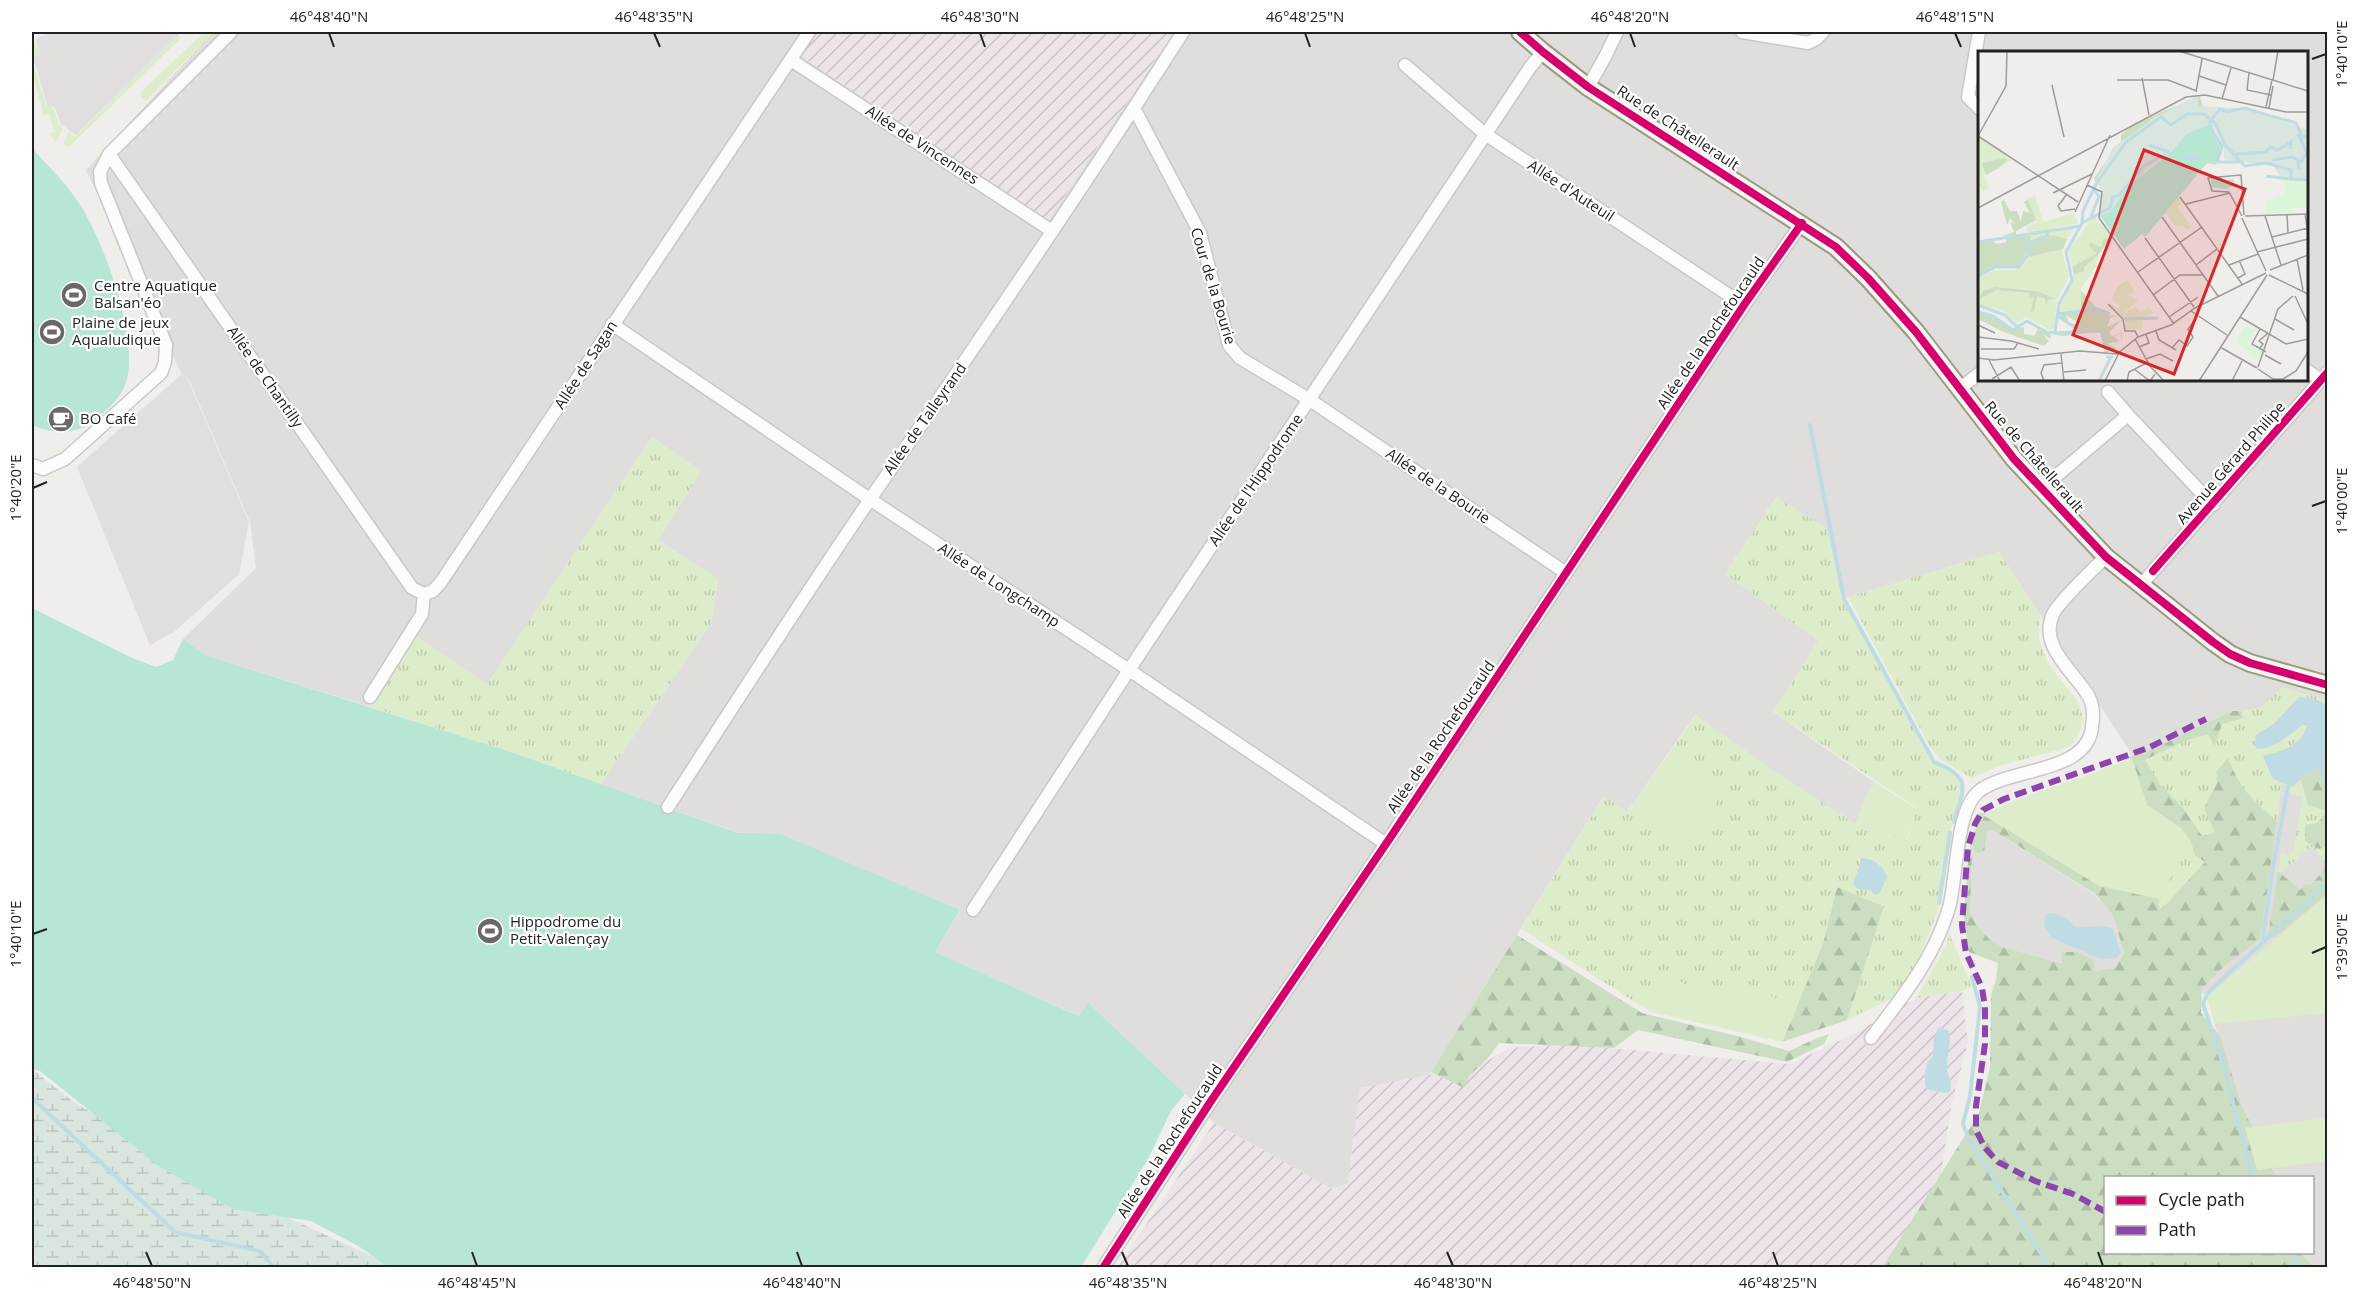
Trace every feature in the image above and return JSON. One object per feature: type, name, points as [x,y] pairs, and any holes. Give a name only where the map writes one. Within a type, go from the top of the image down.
[{"type":"main road","name":"Rue de Châtellerault","points":[[1520,32],[1588,87],[1836,247],[1868,278],[1916,332],[2041,489],[2106,557],[2140,586],[2230,654],[2250,663],[2328,685]]},
{"type":"street","points":[[32,465],[43,469],[65,459],[161,373],[165,362],[166,345],[100,183],[100,172],[109,154],[231,32]]},
{"type":"street","name":"Allée de Sagan","points":[[424,594],[433,591],[441,582],[809,32]]},
{"type":"street","name":"Allée de Talleyrand","points":[[668,807],[870,499],[1052,231],[1183,32]]},
{"type":"street","points":[[1588,87],[1617,32]]},
{"type":"street","points":[[1742,32],[1808,43],[1823,32]]},
{"type":"street","points":[[1978,108],[1968,97],[1979,32]]},
{"type":"street","name":"Allée de l'Hippodrome","points":[[973,910],[1129,670],[1485,134],[1543,52]]},
{"type":"street","name":"Allée de Vincennes","points":[[791,60],[1052,231]]},
{"type":"street","name":"Allée d'Auteuil","points":[[1405,65],[1485,134],[1744,305]]},
{"type":"street","name":"Cour de la Bourie","points":[[1134,108],[1200,233],[1228,345],[1240,358],[1310,400]]},
{"type":"street","name":"Allée de Chantilly","points":[[109,154],[412,588],[424,594]]},
{"type":"street","name":"Allée de la Rochefoucauld","points":[[1103,1268],[1209,1104],[1386,844],[1744,305],[1802,223]]},
{"type":"street","name":"Allée de Longchamp","points":[[612,324],[1386,844]]},
{"type":"street","points":[[2308,370],[2324,376]]},
{"type":"street","points":[[1960,388],[1978,374]]},
{"type":"street","name":"Avenue Gérard Philipe","points":[[2140,586],[2324,376]]},
{"type":"street","points":[[2108,392],[2213,505]]},
{"type":"street","name":"Allée de la Bourie","points":[[1310,400],[1566,573]]},
{"type":"street","points":[[2041,489],[2128,415]]},
{"type":"street","points":[[1871,1038],[1911,986],[1948,913],[1958,840],[1974,798],[1998,781],[2065,761],[2078,753],[2090,736],[2094,717],[2089,698],[2058,654],[2051,641],[2049,626],[2054,612],[2106,557]]},
{"type":"street","points":[[370,697],[422,614],[424,594]]},
{"type":"shaded area","points":[[52,32],[181,32],[76,135],[61,124],[54,106],[48,108],[33,57],[40,55],[36,39]]},
{"type":"shaded area","points":[[213,32],[815,32],[1146,73],[1174,32],[2327,32],[2327,1267],[2307,1267],[2298,1254],[2314,1254],[2314,1176],[2259,1176],[2207,997],[2099,887],[2149,803],[2129,750],[1999,552],[1842,599],[1827,529],[1776,497],[1725,574],[1819,641],[1773,712],[1873,781],[1855,824],[1768,767],[1695,715],[1627,812],[1603,797],[1428,1077],[1360,1088],[1348,1183],[1332,1189],[1214,1123],[1088,1004],[1080,1016],[935,952],[960,911],[601,784],[711,623],[718,579],[658,540],[701,471],[652,437],[487,685],[416,636],[368,706],[205,655],[183,639],[256,568],[250,522],[190,382],[181,373],[86,170]]},
{"type":"shaded area","points":[[815,32],[1174,32],[1048,221],[799,55]]},
{"type":"shaded area","points":[[121,184],[146,218],[128,228],[113,190]]},
{"type":"shaded area","points":[[182,374],[189,382],[249,522],[239,574],[174,632],[150,645],[77,467]]},
{"type":"shaded area","points":[[1993,830],[2095,895],[2113,915],[2124,953],[2115,968],[2093,971],[2017,953],[2002,948],[1990,940],[1977,925],[1970,912],[1972,858],[1968,860],[1971,838],[1975,853],[1987,831]]},
{"type":"shaded area","points":[[1962,991],[1968,1042],[1952,1102],[1941,1174],[1884,1267],[1117,1268],[1214,1123],[1332,1189],[1348,1183],[1360,1088],[1480,1065],[1509,1048],[1564,1044],[1789,1064],[1850,1036],[1916,998]]},
{"type":"green space","points":[[175,32],[181,38],[69,147],[63,145],[69,132],[75,137],[112,101],[106,94],[109,91],[116,97],[129,83],[127,74],[133,80],[147,66],[140,59],[144,56],[151,62],[174,38]]},
{"type":"green space","points":[[204,32],[214,32],[146,101],[139,94]]},
{"type":"green space","points":[[32,36],[41,57],[32,61]]},
{"type":"green space","points":[[32,61],[47,108],[53,107],[59,125],[63,128],[56,142],[49,134],[54,132],[49,114],[44,116],[32,71]]},
{"type":"green space","name":"Centre Aquatique Balsan'éo","points":[[32,148],[68,189],[89,219],[109,266],[124,319],[128,344],[129,367],[125,385],[120,394],[92,423],[67,432],[32,425]]},
{"type":"green space","points":[[652,437],[701,471],[658,540],[718,579],[711,623],[601,784],[368,706],[416,636],[487,684]]},
{"type":"green space","points":[[1776,497],[1827,529],[1842,599],[1930,759],[1954,773],[1962,787],[1937,902],[1939,908],[1917,963],[1891,999],[1847,1020],[1884,908],[1837,887],[1823,944],[1796,1010],[1729,973],[1714,1002],[1661,970],[1641,1006],[1521,929],[1604,796],[1688,852],[1724,789],[1670,752],[1696,715],[1768,767],[1855,824],[1857,819],[1907,840],[1917,808],[1773,712],[1818,641],[1725,574]]},
{"type":"green space","points":[[1999,552],[2040,615],[2039,638],[2047,662],[2079,703],[2083,719],[2080,731],[2070,747],[2002,765],[1971,778],[1940,759],[1930,747],[1848,597]]},
{"type":"green space","name":"Hippodrome du Petit-Valençay","points":[[32,608],[130,657],[156,667],[173,660],[183,639],[205,655],[517,754],[738,833],[780,834],[960,910],[935,952],[1079,1016],[1088,1003],[1185,1094],[1171,1111],[1148,1159],[1081,1267],[388,1267],[360,1247],[311,1221],[233,1209],[157,1165],[40,1071],[32,1069]]},
{"type":"green space","points":[[2281,687],[2327,700],[2327,705],[2317,700],[2299,697],[2275,723],[2256,736],[2279,743],[2302,725],[2307,725],[2296,743],[2284,750],[2263,756],[2273,778],[2282,784],[2277,822],[2247,793],[2237,780],[2228,759],[2217,771],[2217,783],[2204,808],[2215,833],[2202,837],[2183,808],[2161,786],[2145,760],[2184,741],[2209,734],[2215,745],[2222,724],[2243,718],[2241,711],[2248,711],[2264,704]]},
{"type":"green space","points":[[2232,711],[2241,711],[2243,718],[2222,724],[2214,746],[2208,734],[2184,741],[2145,760],[2161,786],[2183,808],[2202,836],[2215,833],[2204,808],[2217,783],[2217,771],[2228,758],[2248,794],[2277,822],[2260,939],[2223,967],[2202,989],[2201,1013],[2220,1036],[2241,1104],[2276,1176],[2104,1176],[2104,1254],[2302,1254],[2313,1267],[1882,1268],[1979,1113],[1990,1067],[1991,995],[1998,963],[1969,952],[1964,916],[1968,860],[1972,857],[1970,912],[1977,925],[1990,940],[2002,947],[2062,964],[2062,952],[2077,952],[2094,960],[2094,971],[2115,968],[2124,953],[2113,915],[2095,894],[1993,830],[1987,831],[1984,852],[1975,853],[1971,838],[1979,823],[1979,813],[1985,813],[2095,879],[2159,899],[2158,910],[2166,905],[2205,862],[2195,855],[2191,841],[2149,820],[2125,758],[2147,752]]},
{"type":"green space","points":[[1670,752],[1724,789],[1688,853],[1627,812]]},
{"type":"green space","points":[[2132,758],[2147,805],[2181,828],[2191,841],[2159,899],[2099,886],[1983,815],[2020,799]]},
{"type":"green space","points":[[2325,766],[2328,774],[2327,846],[2319,849],[2305,841],[2305,826],[2319,822],[2326,811],[2308,805],[2301,779]]},
{"type":"green space","points":[[2301,779],[2308,805],[2326,811],[2316,825],[2314,844],[2319,849],[2327,846],[2327,860],[2322,861],[2322,857],[2311,846],[2281,873],[2278,871],[2282,850],[2283,854],[2289,856],[2290,851],[2293,852],[2303,797],[2289,793],[2290,787]]},
{"type":"green space","points":[[1873,781],[1917,809],[1906,840],[1857,819]]},
{"type":"green space","points":[[2191,841],[2195,855],[2205,862],[2158,911],[2159,899]]},
{"type":"green space","points":[[2327,860],[2327,894],[2275,937],[2268,937],[2278,871],[2300,890],[2306,884],[2310,885],[2322,873],[2324,864],[2322,861]]},
{"type":"green space","points":[[1837,887],[1884,907],[1847,1020],[1782,1042],[1823,944]]},
{"type":"green space","points":[[2327,895],[2327,1013],[2215,1024],[2207,997]]},
{"type":"green space","points":[[1949,933],[1972,987],[1962,991],[1916,998],[1946,946]]},
{"type":"green space","points":[[1517,935],[1642,1013],[1789,1051],[1829,1034],[1824,1044],[1787,1062],[1638,1030],[1614,1048],[1499,1043],[1487,1059],[1470,1075],[1464,1088],[1431,1072]]},
{"type":"green space","points":[[1661,970],[1714,1002],[1729,973],[1796,1010],[1782,1042],[1652,1012],[1641,1006]]},
{"type":"green space","points":[[32,1069],[75,1103],[233,1192],[395,1267],[32,1267]]},
{"type":"green space","points":[[2327,1118],[2327,1161],[2257,1170],[2245,1128]]},
{"type":"water","name":"Plaine de jeux Aqualudique","points":[[51,321],[63,327],[63,340],[41,338],[42,327]]},
{"type":"water","points":[[2299,697],[2317,700],[2327,705],[2327,764],[2301,779],[2293,787],[2273,779],[2263,756],[2284,750],[2296,743],[2307,725],[2302,725],[2281,741],[2270,746],[2257,749],[2254,744],[2256,735],[2275,723]]},
{"type":"water","points":[[1862,858],[1878,864],[1886,873],[1887,877],[1879,894],[1875,895],[1870,890],[1858,889],[1853,884]]},
{"type":"water","points":[[2055,913],[2070,921],[2075,927],[2100,926],[2113,929],[2121,953],[2115,958],[2101,959],[2052,938],[2044,926],[2046,914]]},
{"type":"water","points":[[1939,1027],[1949,1031],[1950,1036],[1947,1067],[1951,1088],[1950,1092],[1945,1093],[1926,1089],[1925,1084],[1926,1066],[1933,1056],[1934,1038]]},
{"type":"waterway","points":[[1810,425],[1844,599],[1934,762],[1955,773],[1960,779],[1961,800],[1954,822]]},
{"type":"waterway","points":[[2320,768],[2328,790]]},
{"type":"waterway","points":[[2263,939],[2288,786]]},
{"type":"waterway","points":[[1939,903],[1950,833]]},
{"type":"waterway","points":[[2252,1176],[2222,1061],[2203,1004],[2208,992],[2328,883]]},
{"type":"waterway","points":[[1972,977],[1980,1007],[1970,1096],[1963,1124],[1969,1139],[2050,1268]]},
{"type":"waterway","points":[[32,1098],[175,1232],[259,1251],[275,1268]]},
{"type":"waterway","points":[[2292,1254],[2301,1268]]},
{"type":"marked path","points":[[2104,1211],[2073,1194],[2035,1181],[1998,1162],[1985,1148],[1976,1130],[1976,1106],[1985,1044],[1985,1007],[1982,988],[1966,953],[1962,925],[1968,847],[1975,824],[1983,810],[2004,799],[2148,748],[2206,719]]},
{"type":"cycle path","points":[[1520,32],[1588,87],[1836,247],[1868,278],[1916,332],[2014,459],[2106,557],[2230,654],[2250,663],[2328,685]]},
{"type":"cycle path","points":[[1103,1268],[1209,1104],[1390,838],[1744,305],[1802,223]]},
{"type":"cycle path","points":[[2153,571],[2328,372]]},
{"type":"place","name":"Centre Aquatique Balsan'éo","points":[[74,295]]},
{"type":"place","name":"Plaine de jeux Aqualudique","points":[[52,332]]},
{"type":"place","name":"BO Café","points":[[61,419]]},
{"type":"place","name":"Hippodrome du Petit-Valençay","points":[[490,931]]}]
